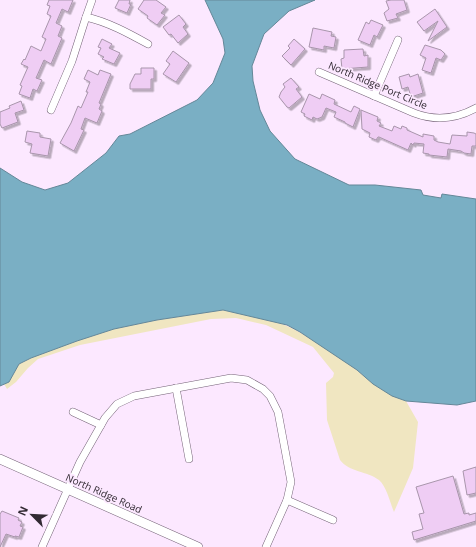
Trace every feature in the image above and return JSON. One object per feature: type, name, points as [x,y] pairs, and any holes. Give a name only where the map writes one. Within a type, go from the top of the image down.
[{"type":"main road","name":"North Ridge Road","points":[[0,459],[198,547]]},
{"type":"street","points":[[51,110],[72,61],[92,0]]},
{"type":"street","points":[[86,17],[121,30],[148,44]]},
{"type":"street","points":[[374,96],[398,40]]},
{"type":"street","name":"North Ridge Port Circle","points":[[319,72],[417,114],[438,118],[456,117],[476,108]]},
{"type":"street","points":[[42,547],[80,462],[110,410],[117,404],[134,396],[231,378],[247,380],[263,389],[270,396],[278,412],[290,474],[290,491],[266,547]]},
{"type":"street","points":[[176,388],[189,459]]},
{"type":"street","points":[[73,412],[101,425]]},
{"type":"street","points":[[287,500],[333,520]]},
{"type":"sand","points":[[223,310],[262,318],[290,328],[329,350],[381,388],[406,401],[418,422],[413,468],[394,512],[386,491],[379,480],[348,467],[340,460],[327,420],[326,383],[333,377],[334,373],[313,347],[266,325],[236,318],[211,319],[80,345],[38,359],[16,382],[7,389],[4,384],[9,382],[19,364],[77,341],[114,329],[157,320]]},
{"type":"water","points":[[205,0],[315,0],[289,11],[264,34],[252,66],[253,81],[260,110],[270,131],[295,159],[349,185],[375,185],[421,190],[423,195],[441,198],[442,194],[476,199],[476,401],[457,405],[406,401],[392,396],[373,384],[357,370],[287,325],[223,310],[157,320],[114,329],[77,341],[19,364],[9,382],[0,386],[0,168],[22,182],[45,190],[68,183],[106,153],[119,136],[130,134],[197,100],[213,83],[225,53],[223,39]]},
{"type":"building","points":[[49,0],[73,0],[68,12],[62,9],[56,23],[62,26],[58,36],[62,38],[51,64],[44,60],[36,78],[42,80],[37,91],[33,89],[30,98],[19,94],[22,86],[20,85],[28,67],[21,64],[24,59],[25,60],[31,46],[41,51],[46,39],[42,37],[51,16],[47,14],[50,6],[47,5]]},
{"type":"building","points":[[119,0],[130,0],[129,4],[131,4],[127,13],[115,8]]},
{"type":"building","points":[[144,0],[156,0],[166,7],[161,13],[165,15],[157,25],[138,9]]},
{"type":"building","points":[[404,0],[407,10],[396,14],[398,18],[387,21],[384,13],[389,9],[386,1]]},
{"type":"building","points":[[435,9],[447,27],[428,41],[438,21],[424,31],[417,22]]},
{"type":"building","points":[[179,15],[186,24],[183,27],[188,34],[178,43],[163,27]]},
{"type":"building","points":[[371,20],[383,25],[377,37],[374,35],[370,45],[358,40],[366,22],[369,24]]},
{"type":"building","points":[[313,28],[332,32],[331,36],[336,37],[334,48],[324,46],[324,50],[309,47]]},
{"type":"building","points":[[102,39],[112,44],[109,48],[120,53],[114,64],[102,59],[104,57],[98,54],[101,48],[98,47]]},
{"type":"building","points":[[294,39],[305,49],[291,65],[282,56],[290,48],[288,46]]},
{"type":"building","points":[[425,45],[441,50],[445,54],[441,60],[436,58],[431,73],[422,70],[426,58],[420,55]]},
{"type":"building","points":[[363,49],[364,56],[368,55],[368,67],[342,69],[341,59],[344,58],[344,50]]},
{"type":"building","points":[[173,51],[189,63],[176,82],[163,74],[170,64],[166,61]]},
{"type":"building","points":[[141,68],[154,68],[154,79],[151,79],[151,89],[130,89],[130,84],[135,74],[141,74]]},
{"type":"building","points":[[88,70],[98,75],[100,70],[111,74],[99,103],[101,104],[99,109],[102,111],[97,123],[85,118],[81,129],[84,130],[74,151],[60,143],[78,106],[81,108],[88,92],[86,92],[90,82],[84,79]]},
{"type":"building","points":[[409,74],[410,77],[418,74],[423,93],[411,97],[408,87],[402,89],[399,77]]},
{"type":"building","points":[[291,78],[299,87],[296,89],[302,97],[289,108],[279,97],[285,87],[283,84]]},
{"type":"building","points":[[309,94],[320,99],[322,94],[335,100],[334,104],[351,112],[354,106],[360,109],[353,127],[334,117],[336,112],[326,108],[322,117],[317,119],[313,117],[312,120],[304,116],[305,114],[301,112]]},
{"type":"building","points":[[21,101],[24,110],[15,113],[18,122],[2,128],[0,124],[0,112]]},
{"type":"building","points":[[361,110],[378,117],[377,121],[381,123],[379,126],[392,131],[394,126],[401,129],[402,126],[407,128],[407,130],[423,137],[423,134],[434,136],[434,140],[438,142],[450,144],[452,135],[467,136],[467,132],[474,133],[476,134],[476,146],[472,146],[471,154],[448,149],[447,157],[423,153],[424,144],[414,143],[413,145],[411,143],[408,150],[379,137],[376,140],[369,137],[370,133],[362,129]]},
{"type":"building","points":[[27,131],[40,133],[40,137],[51,139],[48,156],[30,153],[32,144],[25,142]]},
{"type":"building","points":[[476,467],[476,493],[467,495],[463,471]]},
{"type":"building","points":[[453,476],[464,514],[469,513],[469,515],[476,513],[476,521],[414,540],[412,532],[423,529],[419,514],[424,513],[416,487]]},
{"type":"building","points":[[2,511],[19,518],[18,520],[22,522],[20,526],[23,527],[19,537],[6,534],[0,547],[0,514]]}]
